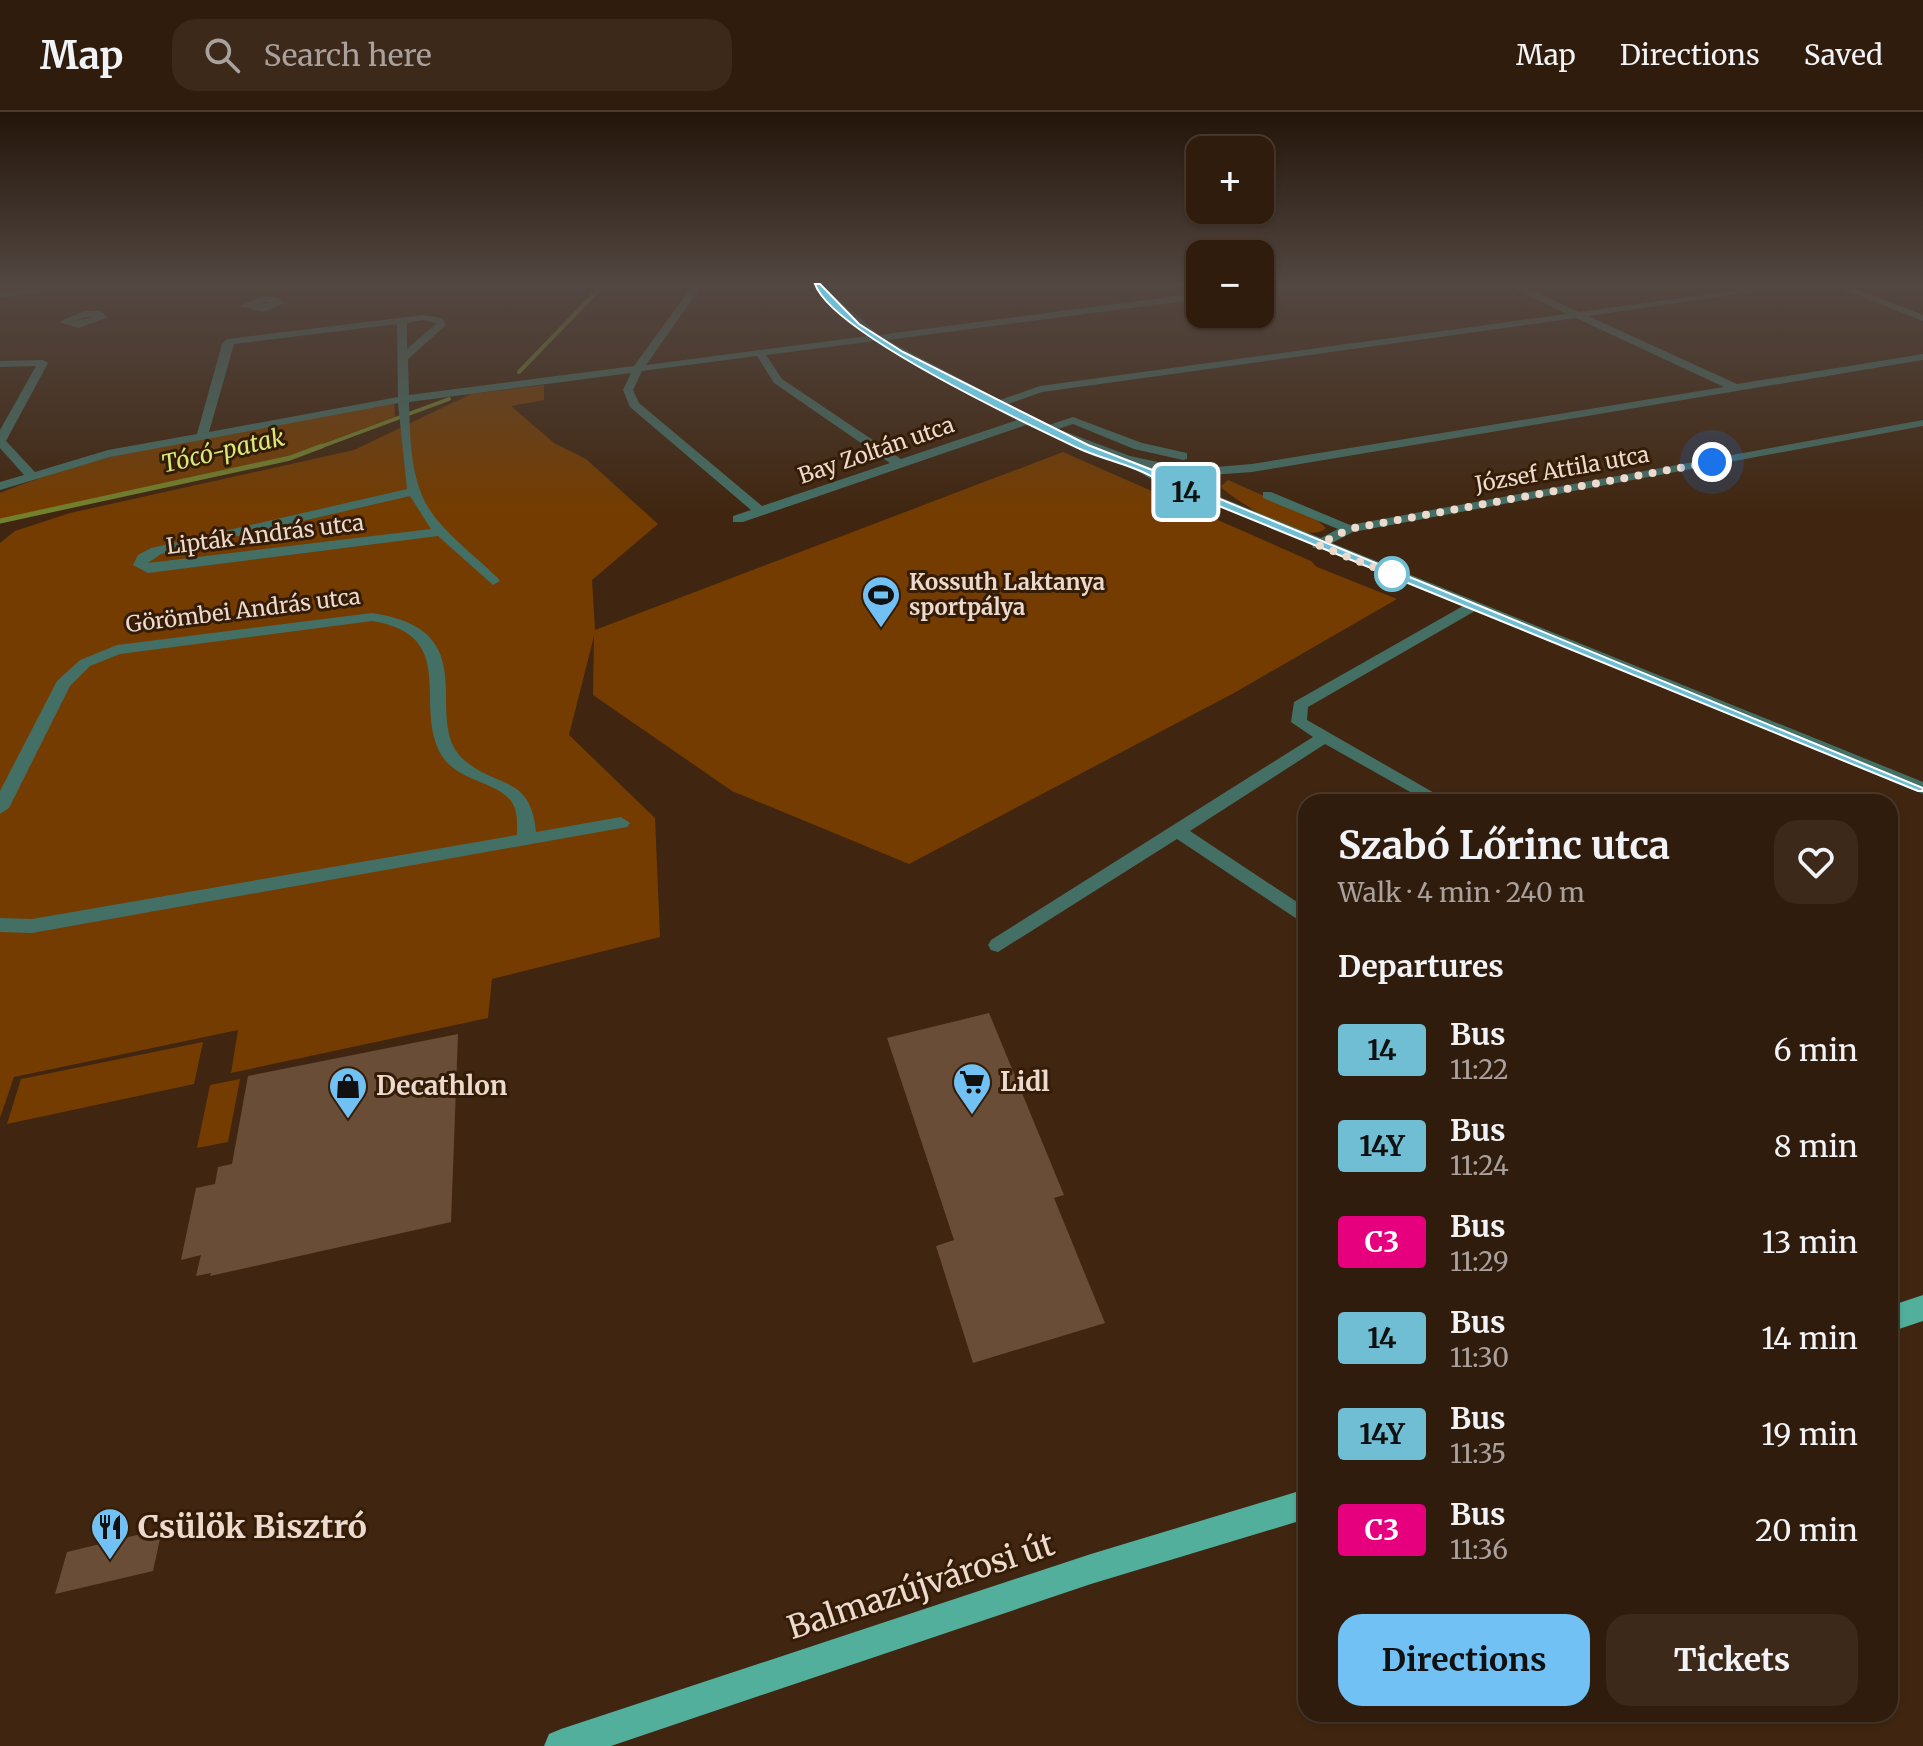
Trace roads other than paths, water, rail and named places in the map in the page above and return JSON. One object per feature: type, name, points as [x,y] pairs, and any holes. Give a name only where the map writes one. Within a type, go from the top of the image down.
[{"type":"main road","points":[[1898,1316],[1923,1308]]},
{"type":"main road","name":"Balmazújvárosi út","points":[[561,1746],[1091,1569],[1298,1506]]},
{"type":"street","points":[[202,436],[222,361]]},
{"type":"street","points":[[403,361],[412,492],[422,509],[493,581]]},
{"type":"street","points":[[642,361],[628,390],[634,405],[760,511]]},
{"type":"street","points":[[0,486],[108,454],[202,436],[684,361]]},
{"type":"street","points":[[765,361],[778,381],[898,463]]},
{"type":"street","points":[[918,361],[1028,420],[1166,481],[1172,488],[1195,492],[1318,545],[1923,788]]},
{"type":"street","points":[[999,404],[1040,389],[1244,361]]},
{"type":"street","points":[[1677,361],[1736,388]]},
{"type":"street","points":[[1121,460],[1197,472],[1252,468],[1897,361]]},
{"type":"street","points":[[0,364],[43,363],[0,441],[31,475]]},
{"type":"street","name":"Bay Zoltán utca","points":[[738,519],[1028,420]]},
{"type":"street","points":[[1048,429],[1073,420],[1138,446],[1183,456]]},
{"type":"street","name":"József Attila utca","points":[[1318,545],[1349,529],[1923,423]]},
{"type":"street","points":[[1195,492],[1252,468]]},
{"type":"street","points":[[1166,481],[1170,474],[1182,471]]},
{"type":"street","points":[[1197,472],[1248,514]]},
{"type":"street","name":"Lipták András utca","points":[[412,492],[156,551],[143,558],[140,565],[148,569],[443,531]]},
{"type":"street","points":[[1267,495],[1349,529]]},
{"type":"street","points":[[1427,794],[1299,722],[1300,705],[1472,607]]},
{"type":"street","name":"Görömbei András utca","points":[[0,808],[63,684],[85,663],[117,650],[372,617],[406,625],[418,634],[437,659],[441,679],[442,740],[451,757],[471,774],[521,803],[527,839]]},
{"type":"street","points":[[998,945],[1324,737]]},
{"type":"street","points":[[0,925],[32,926],[621,823]]},
{"type":"street","points":[[1179,832],[1298,913]]},
{"type":"waterway","name":"Tócó-patak","points":[[519,372],[529,361]]},
{"type":"waterway","name":"Tócó-patak","points":[[317,448],[449,399]]},
{"type":"waterway","name":"Tócó-patak","points":[[0,521],[290,458],[322,446]]},
{"type":"place","name":"Kossuth Laktanya sportpálya","points":[[881,629]]},
{"type":"place","name":"Lidl","points":[[972,1116]]},
{"type":"place","name":"Decathlon","points":[[348,1120]]},
{"type":"place","name":"Csülök Bisztró","points":[[110,1561]]}]
